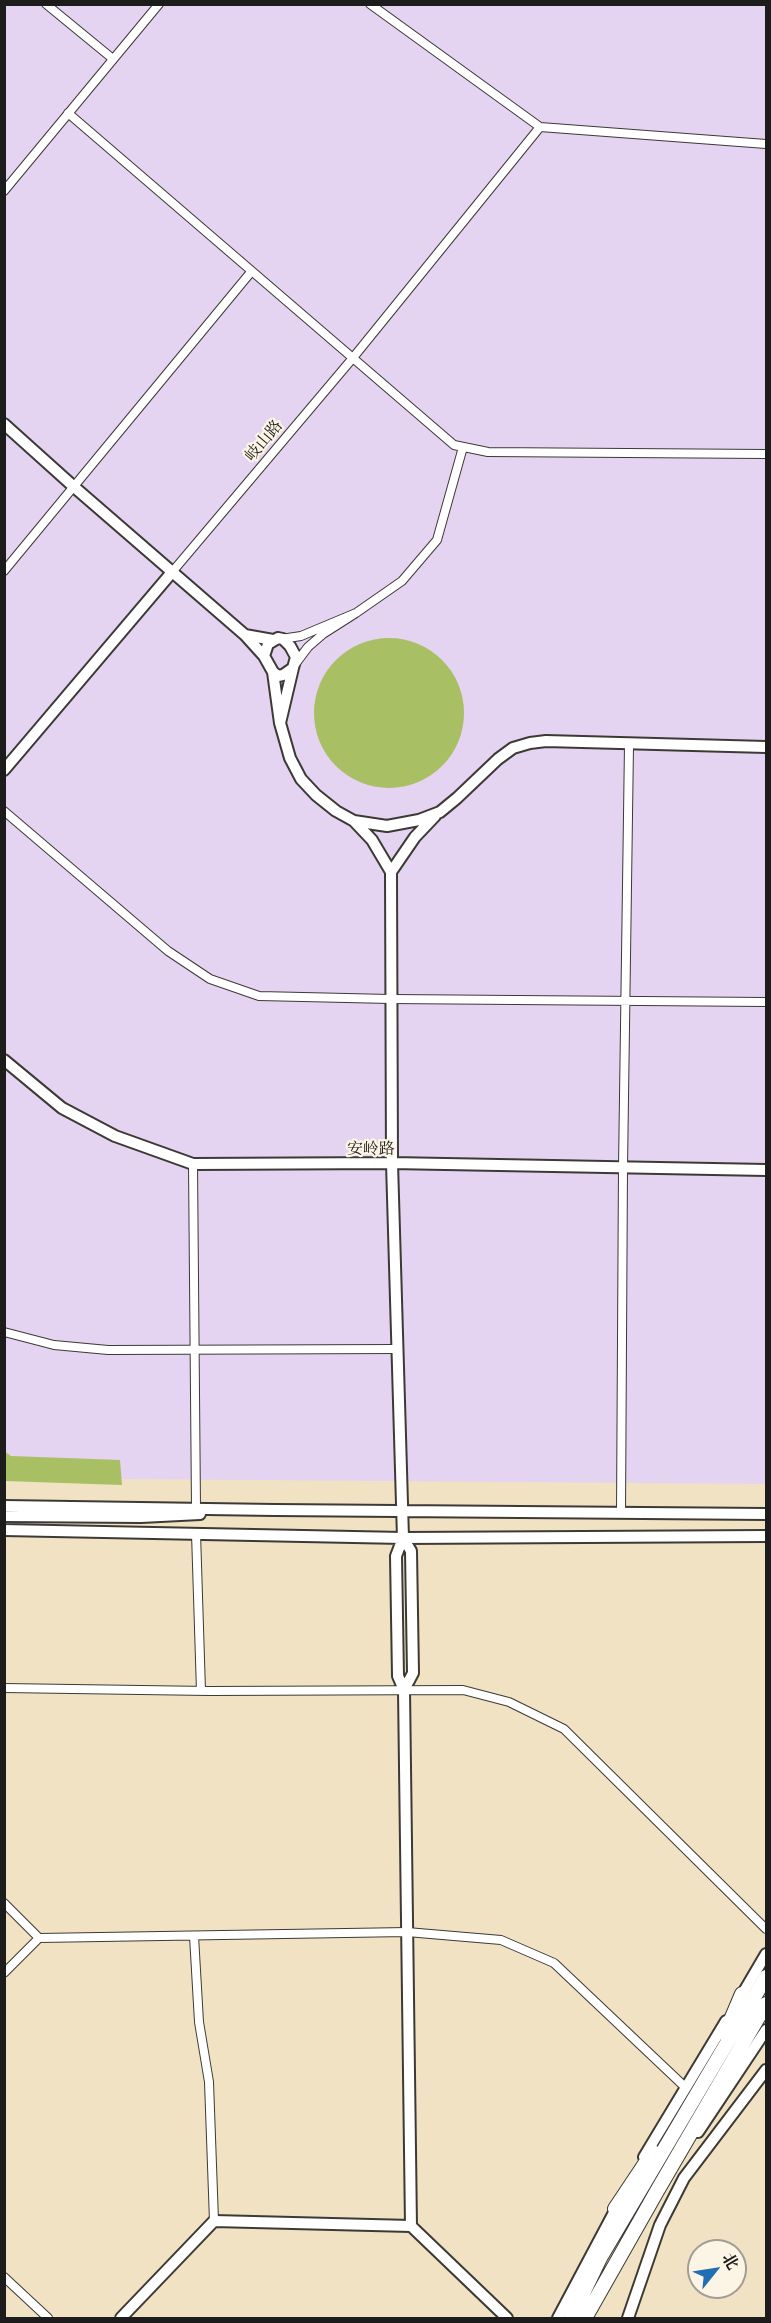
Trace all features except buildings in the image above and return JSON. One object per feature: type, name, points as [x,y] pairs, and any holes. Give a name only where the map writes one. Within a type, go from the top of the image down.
[{"type":"highway","points":[[571,2319],[600,2258],[766,1977]]},
{"type":"highway","points":[[615,2209],[662,2138],[695,2098],[742,1994]]},
{"type":"highway","points":[[585,2319],[766,2004]]},
{"type":"main road","points":[[4,423],[245,635],[264,656],[273,672],[280,723],[290,758],[301,778],[330,806],[354,821],[372,840],[391,872],[392,1163],[403,1538],[396,1556],[398,1676],[404,1690],[411,2226]]},
{"type":"main road","name":"岐山路","points":[[4,770],[173,571]]},
{"type":"main road","points":[[245,635],[277,639],[295,652],[280,723]]},
{"type":"main road","points":[[264,656],[268,644],[277,639]]},
{"type":"main road","points":[[273,672],[278,676],[283,675],[294,665]]},
{"type":"main road","points":[[391,872],[415,837],[498,759],[513,748],[546,741],[766,747]]},
{"type":"main road","points":[[354,821],[387,826],[419,820],[440,812]]},
{"type":"main road","name":"安岭路","points":[[4,1060],[62,1108],[115,1136],[193,1164],[392,1163],[766,1170]]},
{"type":"main road","points":[[4,1506],[766,1514]]},
{"type":"main road","points":[[4,1515],[141,1517],[275,1510]]},
{"type":"main road","points":[[4,1530],[403,1538],[766,1536]]},
{"type":"main road","points":[[558,2319],[615,2209],[685,2087],[766,1954]]},
{"type":"main road","points":[[657,2191],[766,2030]]},
{"type":"main road","points":[[628,2319],[660,2225],[684,2178],[766,2070]]},
{"type":"main road","points":[[121,2319],[214,2221],[411,2226],[507,2319]]},
{"type":"street","points":[[46,4],[113,59]]},
{"type":"street","points":[[4,191],[159,4]]},
{"type":"street","points":[[370,4],[540,127],[766,144]]},
{"type":"street","points":[[68,113],[454,445],[488,452],[766,454]]},
{"type":"street","name":"岐山路","points":[[173,571],[352,359],[540,127]]},
{"type":"street","points":[[4,571],[251,272]]},
{"type":"street","points":[[294,665],[308,647],[323,634],[402,581],[437,540],[464,447]]},
{"type":"street","points":[[277,639],[301,636],[356,614]]},
{"type":"street","points":[[621,1513],[622,1167],[629,745]]},
{"type":"street","points":[[4,811],[168,951],[210,979],[259,996],[766,1002]]},
{"type":"street","points":[[193,1164],[196,1508]]},
{"type":"street","points":[[4,1332],[54,1345],[108,1350],[397,1349]]},
{"type":"street","points":[[196,1533],[201,1691]]},
{"type":"street","points":[[4,1688],[201,1691],[463,1690],[508,1702],[564,1729],[766,1929]]},
{"type":"street","points":[[4,1903],[39,1938]]},
{"type":"street","points":[[4,1973],[39,1938],[407,1932],[501,1940],[554,1963],[685,2087]]},
{"type":"street","points":[[194,1935],[200,2022],[209,2082],[214,2221]]},
{"type":"street","points":[[4,2277],[48,2319]]},
{"type":"shaded area","points":[[5,5],[766,5],[766,1484],[5,1478]]},
{"type":"green space","points":[[389,638],[418,643],[431,650],[442,660],[452,671],[459,684],[464,713],[459,742],[452,755],[442,766],[431,776],[418,783],[389,788],[360,783],[347,776],[336,766],[326,755],[319,742],[314,713],[319,684],[326,671],[336,660],[347,650],[360,643]]},
{"type":"green space","points":[[4,1451],[11,1456],[120,1460],[122,1485],[5,1481]]}]
